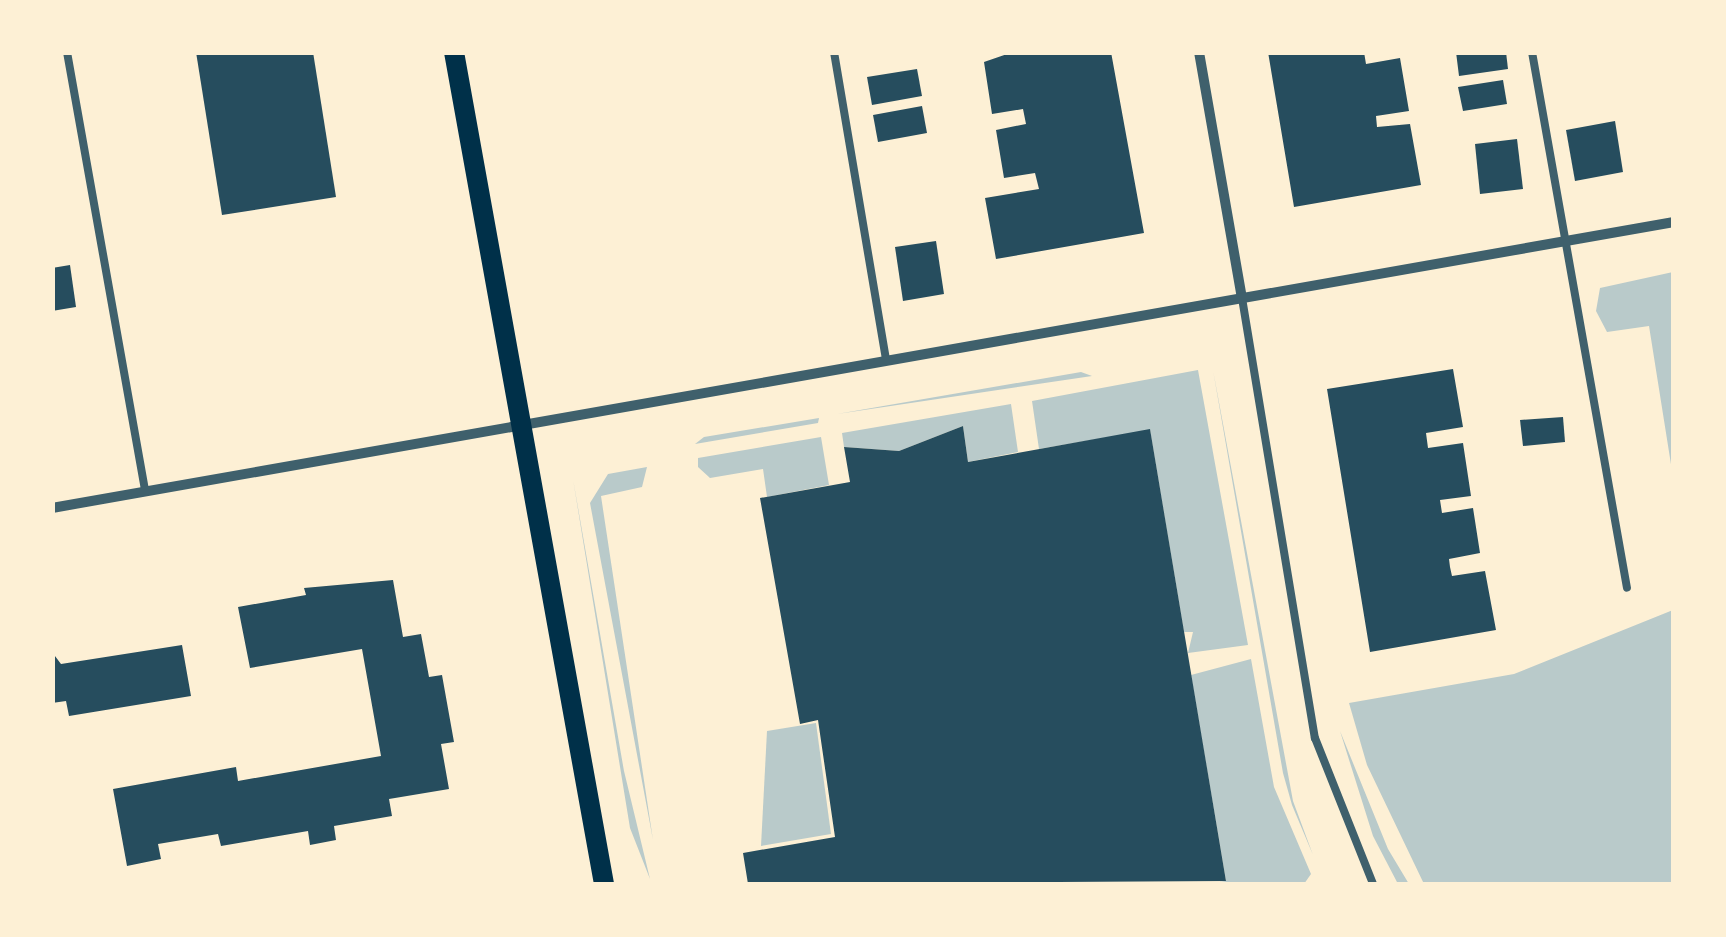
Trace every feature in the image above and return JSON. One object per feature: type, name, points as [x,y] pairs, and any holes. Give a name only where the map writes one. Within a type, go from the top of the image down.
[{"type":"main road","points":[[454,52],[604,884]]},
{"type":"street","points":[[1199,52],[1242,298]]},
{"type":"street","points":[[52,508],[1674,222]]},
{"type":"lane","points":[[68,52],[145,492]]},
{"type":"lane","points":[[834,52],[886,361]]},
{"type":"lane","points":[[1532,52],[1628,588]]},
{"type":"lane","points":[[1242,298],[1315,738],[1373,884]]},
{"type":"shaded area","points":[[1674,272],[1673,477],[1649,326],[1607,332],[1596,311],[1600,288]]},
{"type":"shaded area","points":[[1198,370],[1248,645],[1188,653],[1193,632],[1184,632],[1150,430],[1039,449],[1032,401]]},
{"type":"shaded area","points":[[1213,370],[1293,801],[1313,855],[1292,805],[1283,773]]},
{"type":"shaded area","points":[[1081,372],[1092,376],[837,414]]},
{"type":"shaded area","points":[[1011,404],[1018,452],[968,462],[963,426],[899,451],[844,447],[842,433]]},
{"type":"shaded area","points":[[819,418],[818,423],[695,444],[704,437]]},
{"type":"shaded area","points":[[821,437],[829,485],[767,497],[763,469],[710,478],[698,467],[698,458]]},
{"type":"shaded area","points":[[647,467],[642,487],[601,496],[653,840],[590,503],[608,474]]},
{"type":"shaded area","points":[[573,479],[624,771],[650,879],[630,828]]},
{"type":"shaded area","points":[[1673,610],[1673,884],[1424,884],[1367,765],[1349,703],[1514,674]]},
{"type":"shaded area","points":[[1251,659],[1274,787],[1311,874],[1304,884],[1206,884],[1226,881],[1191,675]]},
{"type":"shaded area","points":[[816,723],[831,834],[761,846],[767,731]]},
{"type":"shaded area","points":[[1340,731],[1388,849],[1409,884],[1398,884],[1373,836]]},
{"type":"building","points":[[196,52],[313,52],[336,197],[222,215]]},
{"type":"building","points":[[1013,52],[1111,52],[1144,233],[996,259],[985,198],[1039,189],[1035,173],[1004,178],[996,130],[1026,124],[1023,109],[992,114],[984,62]]},
{"type":"building","points":[[1268,52],[1364,52],[1366,64],[1400,58],[1409,111],[1376,116],[1377,127],[1410,124],[1421,185],[1294,207]]},
{"type":"building","points":[[1456,52],[1506,52],[1508,69],[1459,76]]},
{"type":"building","points":[[917,69],[922,96],[872,105],[867,77]]},
{"type":"building","points":[[1503,80],[1507,104],[1463,111],[1458,87]]},
{"type":"building","points":[[922,106],[927,133],[878,142],[873,115]]},
{"type":"building","points":[[1615,121],[1623,172],[1575,181],[1566,130]]},
{"type":"building","points":[[1517,139],[1523,189],[1480,194],[1475,144]]},
{"type":"building","points":[[936,241],[944,294],[903,301],[895,247]]},
{"type":"building","points":[[70,265],[76,307],[52,311],[52,268]]},
{"type":"building","points":[[1453,369],[1463,427],[1426,433],[1428,448],[1463,443],[1471,496],[1440,500],[1442,513],[1473,508],[1480,553],[1449,559],[1450,567],[1452,576],[1485,571],[1496,630],[1370,652],[1327,389]]},
{"type":"building","points":[[1563,417],[1565,442],[1523,446],[1520,420]]},
{"type":"building","points":[[963,426],[968,462],[1150,429],[1226,881],[748,884],[743,853],[835,837],[818,720],[800,724],[760,498],[850,482],[844,447],[899,451]]},
{"type":"building","points":[[393,580],[403,637],[421,634],[429,677],[442,675],[454,742],[441,744],[449,789],[389,799],[392,816],[334,826],[336,840],[310,845],[308,831],[221,846],[218,834],[158,844],[161,859],[127,866],[113,789],[236,767],[238,781],[381,756],[362,649],[250,668],[238,607],[306,595],[304,588]]},
{"type":"building","points":[[182,645],[191,696],[69,716],[66,701],[52,703],[52,652],[61,664]]}]
